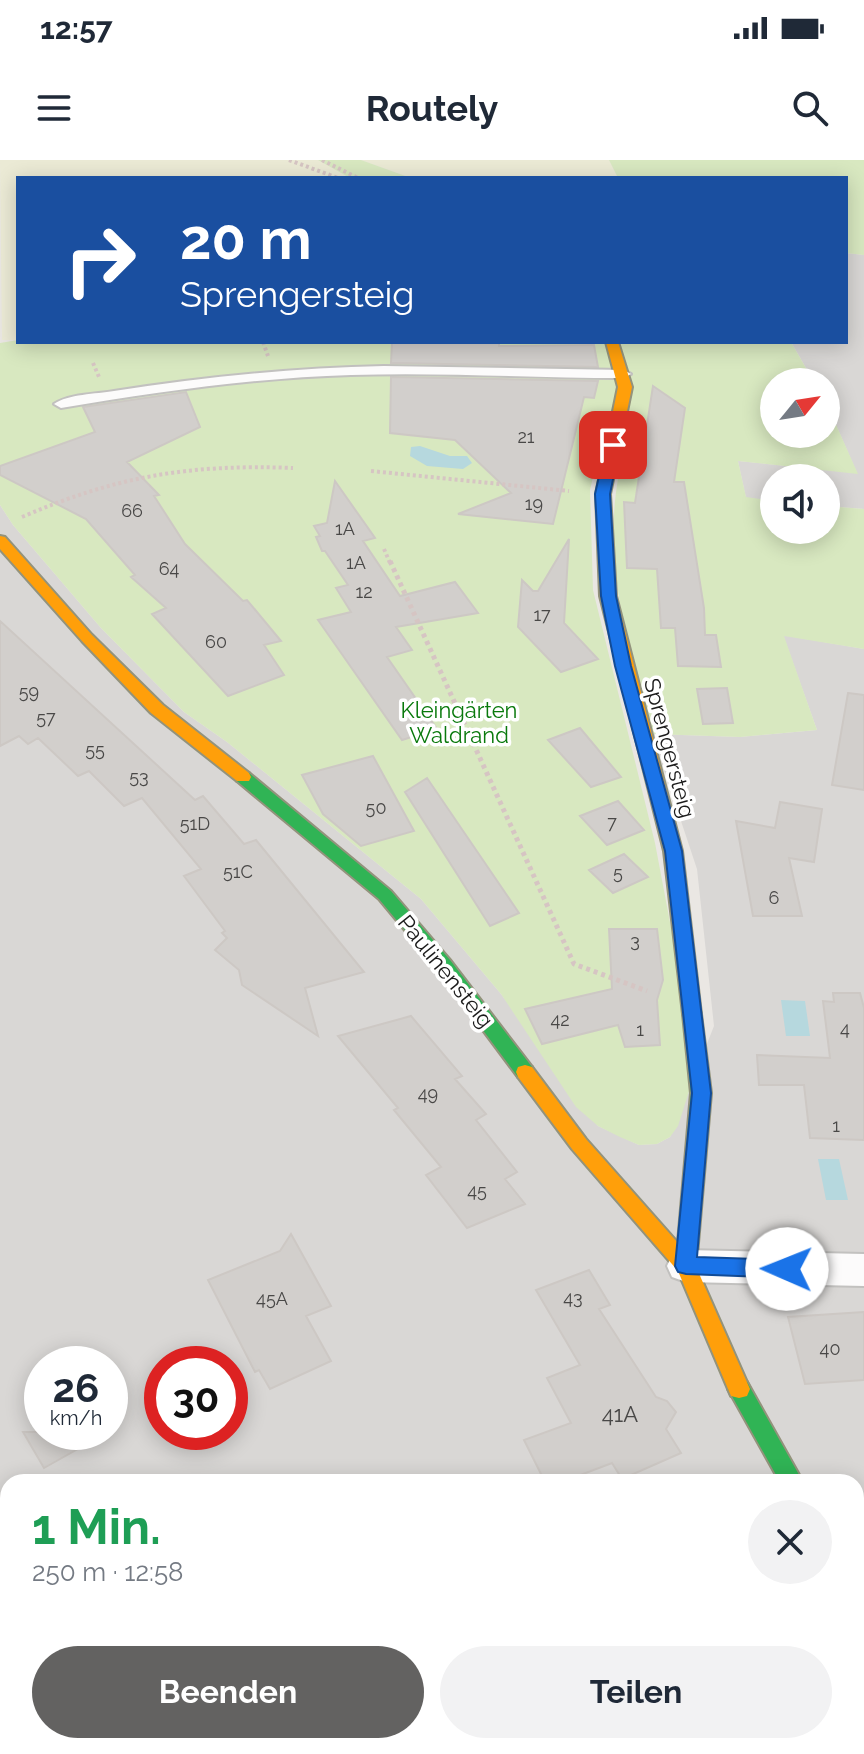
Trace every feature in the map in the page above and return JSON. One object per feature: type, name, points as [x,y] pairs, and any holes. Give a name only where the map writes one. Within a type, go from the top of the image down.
[{"type":"street","name":"Sprengersteig","points":[[613,344],[624,374],[625,387],[603,494],[608,596],[624,670],[673,851],[701,1093],[686,1266]]},
{"type":"street","name":"Paulinensteig","points":[[0,540],[87,638],[157,709],[327,844],[385,895],[444,965],[579,1144],[686,1266],[731,1375],[787,1474]]},
{"type":"street","points":[[686,1266],[864,1270]]},
{"type":"lane","points":[[61,404],[187,383],[275,375],[353,371],[624,374]]},
{"type":"path","points":[[289,160],[333,176]]},
{"type":"path","points":[[322,160],[354,176]]},
{"type":"path","points":[[13,521],[83,491],[180,470],[210,466],[293,468]]},
{"type":"path","points":[[371,471],[603,494]]},
{"type":"path","points":[[384,549],[574,964],[656,995],[691,1002]]},
{"type":"shaded area","points":[[848,253],[864,255],[864,509],[840,507],[840,471],[857,473],[840,434],[840,368],[806,368],[792,344],[848,344]]},
{"type":"shaded area","points":[[738,461],[768,464],[760,464],[760,500],[746,498]]},
{"type":"shaded area","points":[[0,505],[13,525],[101,628],[184,712],[227,742],[421,899],[501,994],[598,1126],[639,1145],[657,1144],[670,1137],[714,1026],[697,869],[652,734],[740,737],[817,730],[783,635],[864,649],[864,1474],[0,1474]]},
{"type":"green space","points":[[0,160],[318,160],[346,176],[16,176],[16,340],[2,340]]},
{"type":"green space","points":[[318,160],[361,160],[405,176],[346,176]]},
{"type":"green space","points":[[361,160],[609,160],[617,176],[405,176]]},
{"type":"green space","points":[[609,160],[864,160],[864,255],[848,253],[848,176],[617,176]]},
{"type":"green space","name":"Kleingärten Waldrand","points":[[16,340],[16,344],[792,344],[806,368],[760,368],[760,448],[840,448],[840,434],[858,474],[840,472],[840,464],[738,461],[746,497],[760,499],[760,544],[840,544],[840,507],[864,509],[864,649],[784,636],[817,730],[740,737],[652,734],[627,640],[616,576],[614,511],[618,479],[631,432],[604,429],[590,490],[593,590],[655,843],[683,991],[691,1085],[678,1126],[670,1137],[657,1144],[639,1145],[598,1126],[576,1107],[501,994],[421,899],[227,742],[184,712],[101,628],[13,525],[0,505],[0,343]]},
{"type":"water","points":[[420,446],[450,456],[467,456],[472,463],[463,469],[427,466],[410,456],[411,447]]},
{"type":"water","points":[[781,1000],[805,1001],[810,1036],[786,1036]]},
{"type":"water","points":[[818,1159],[839,1159],[848,1200],[826,1200]]},
{"type":"building","points":[[392,344],[594,345],[598,367],[391,363]]},
{"type":"building","points":[[391,377],[598,381],[594,398],[584,397],[553,524],[458,514],[511,493],[455,440],[390,433]]},
{"type":"building","points":[[653,386],[685,408],[674,482],[684,482],[704,608],[705,635],[716,635],[721,667],[678,666],[675,628],[661,628],[657,569],[627,568],[624,502],[635,503]]},
{"type":"building","points":[[186,392],[200,427],[127,462],[159,495],[154,496],[185,544],[243,601],[247,600],[281,641],[264,645],[284,675],[228,696],[152,614],[166,608],[131,577],[135,575],[86,519],[0,475],[0,466],[95,432],[83,407]]},
{"type":"building","points":[[335,481],[375,538],[363,541],[400,596],[455,582],[478,613],[396,627],[412,650],[387,657],[437,729],[402,740],[318,620],[351,612],[336,588],[348,585],[322,551],[316,537],[320,536],[314,526],[327,523]]},
{"type":"building","points":[[569,539],[564,623],[598,659],[561,672],[518,627],[522,580],[533,591],[538,591]]},
{"type":"building","points":[[0,621],[195,800],[203,796],[244,844],[256,840],[364,972],[305,988],[318,1036],[242,985],[239,970],[215,950],[227,938],[222,933],[225,931],[184,876],[201,869],[142,798],[124,806],[89,771],[78,776],[38,738],[28,744],[19,736],[0,746]]},
{"type":"building","points":[[727,688],[733,723],[703,724],[697,689]]},
{"type":"building","points":[[848,693],[864,695],[864,790],[832,785]]},
{"type":"building","points":[[580,728],[621,777],[591,787],[548,740]]},
{"type":"building","points":[[373,756],[414,831],[361,846],[323,814],[302,775]]},
{"type":"building","points":[[427,778],[519,913],[490,926],[405,792]]},
{"type":"building","points":[[618,801],[644,830],[607,845],[580,816]]},
{"type":"building","points":[[780,802],[822,809],[814,862],[789,858],[802,916],[753,916],[736,821],[775,828]]},
{"type":"building","points":[[624,854],[648,877],[613,893],[589,870]]},
{"type":"building","points":[[609,929],[657,929],[663,980],[657,1000],[660,1045],[625,1047],[618,1025],[542,1044],[525,1009],[612,989]]},
{"type":"building","points":[[833,993],[860,993],[864,1008],[864,1140],[810,1138],[804,1085],[759,1085],[757,1055],[830,1058],[823,1001],[834,1002]]},
{"type":"building","points":[[411,1016],[462,1076],[455,1079],[486,1114],[476,1120],[517,1172],[505,1179],[525,1204],[467,1228],[426,1175],[441,1167],[394,1110],[398,1108],[338,1036]]},
{"type":"building","points":[[291,1234],[331,1306],[306,1316],[331,1361],[270,1389],[259,1370],[255,1372],[248,1358],[248,1346],[242,1346],[208,1280],[280,1251]]},
{"type":"building","points":[[589,1270],[610,1305],[599,1309],[656,1397],[667,1401],[676,1412],[666,1429],[681,1453],[633,1474],[619,1474],[612,1463],[583,1474],[541,1474],[524,1440],[571,1423],[547,1378],[580,1365],[536,1290]]},
{"type":"building","points":[[864,1312],[864,1380],[805,1384],[788,1317]]},
{"type":"building","points":[[34,1450],[76,1450],[44,1468]]},
{"type":"traffic: fast","points":[[243,777],[385,895],[444,965],[525,1072]]},
{"type":"traffic: fast","points":[[686,1266],[701,1093],[692,1014]]},
{"type":"traffic: fast","points":[[739,1389],[787,1474]]},
{"type":"traffic: slow","points":[[613,344],[625,387],[603,494],[608,596],[673,851],[692,1014]]},
{"type":"traffic: slow","points":[[0,540],[87,638],[157,709],[243,777]]},
{"type":"traffic: slow","points":[[525,1072],[579,1144],[686,1266],[739,1389]]},
{"type":"route","points":[[613,445],[603,494],[608,596],[623,666],[673,851],[701,1093],[686,1266],[787,1269]]}]
